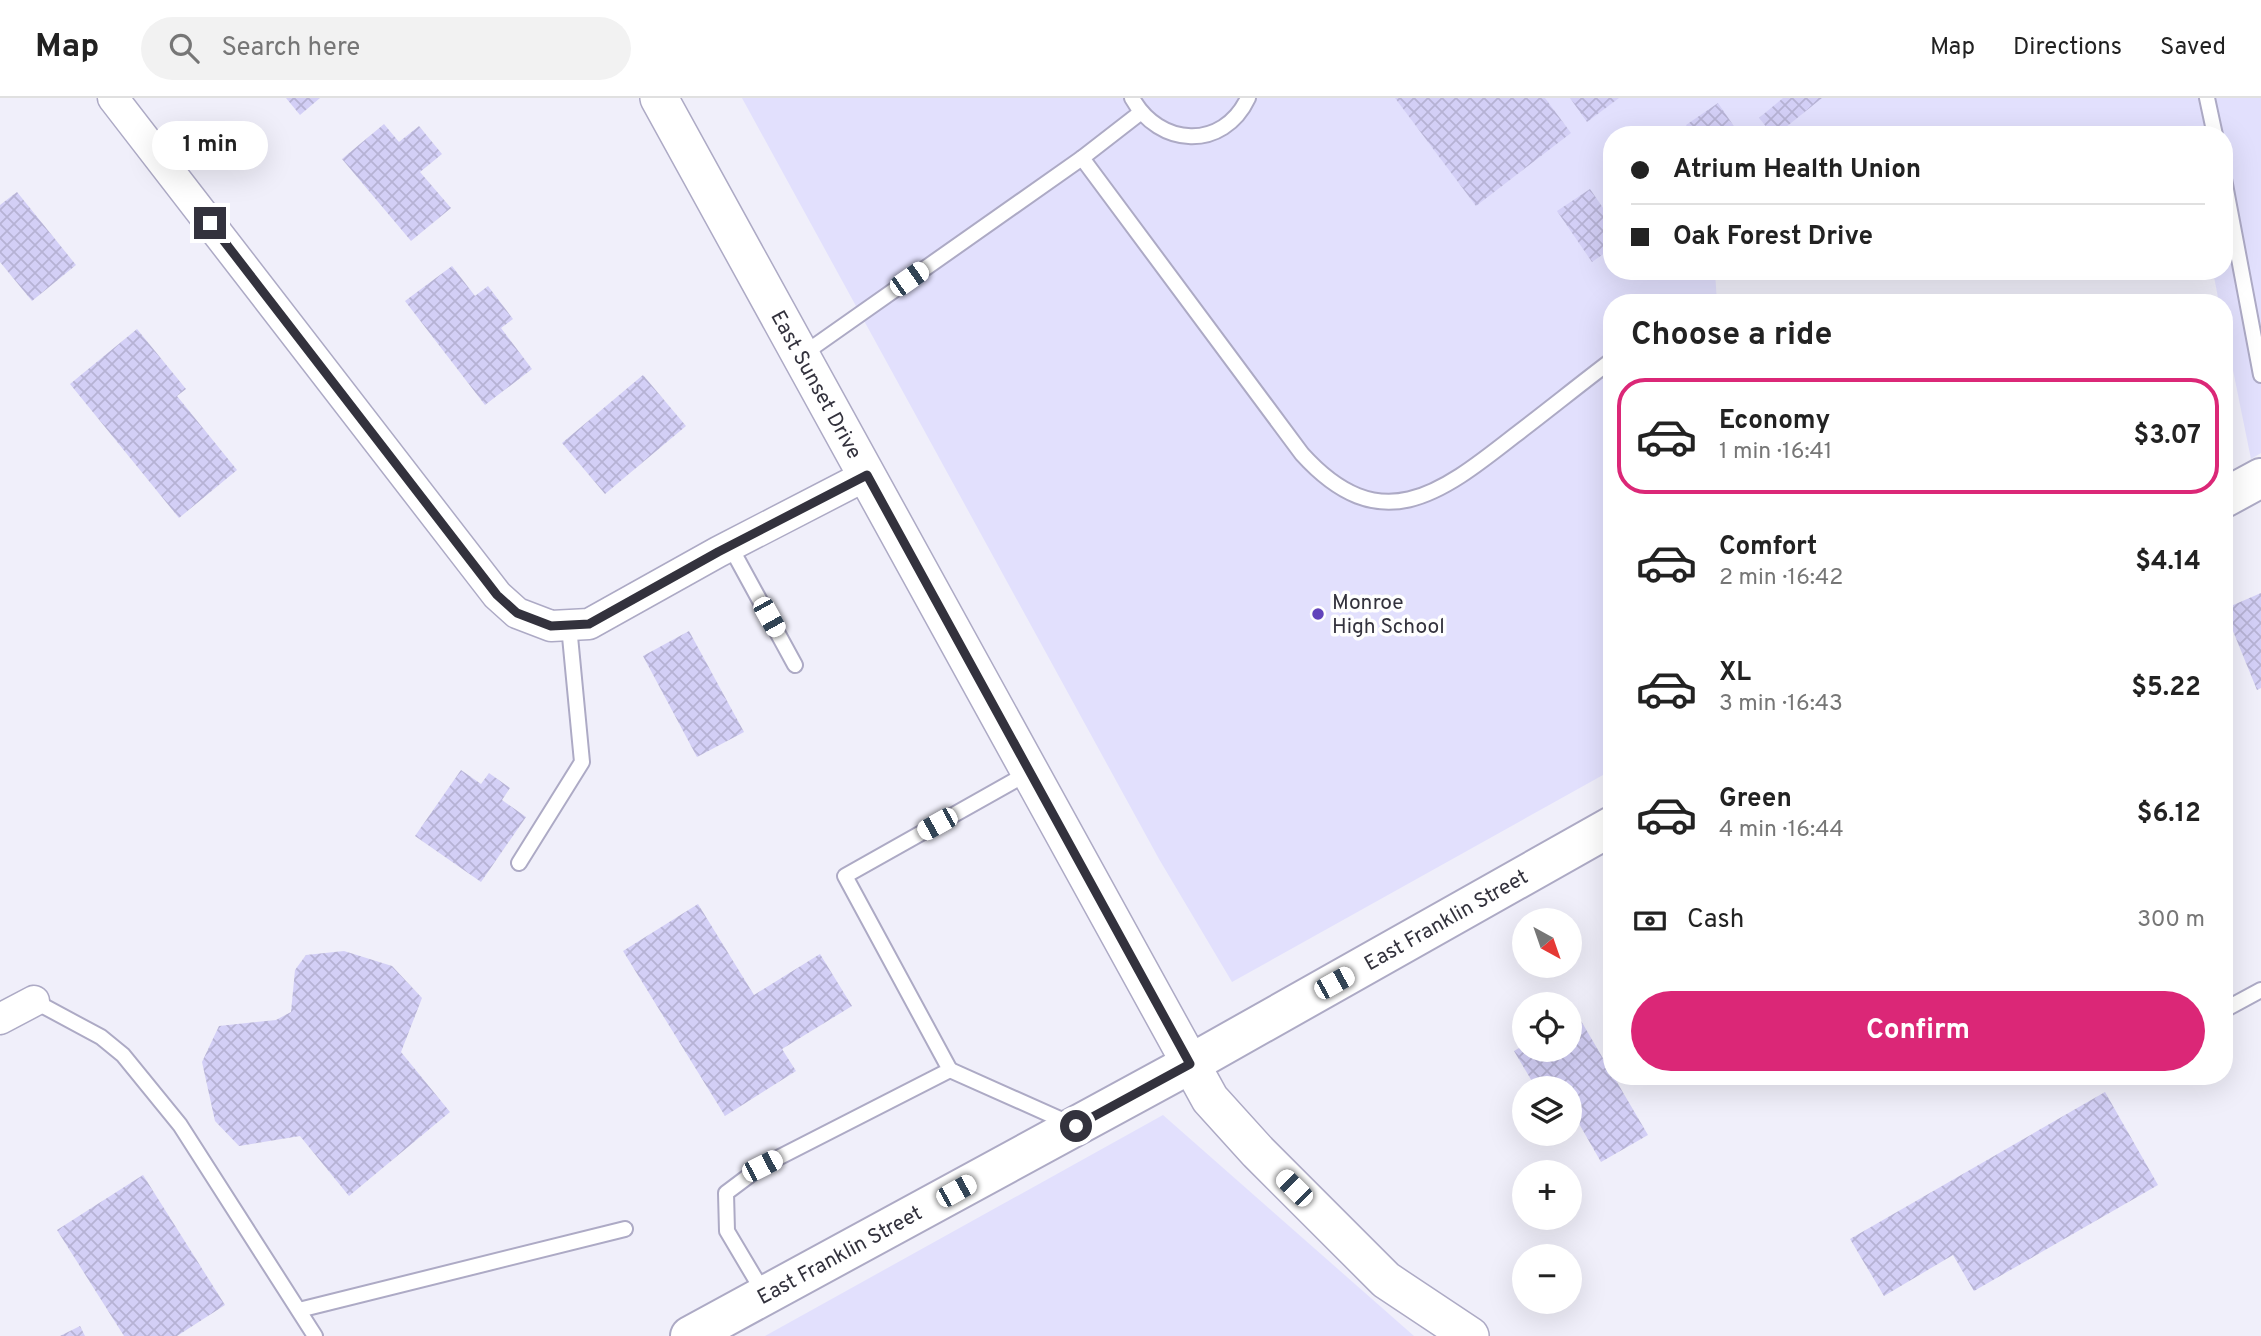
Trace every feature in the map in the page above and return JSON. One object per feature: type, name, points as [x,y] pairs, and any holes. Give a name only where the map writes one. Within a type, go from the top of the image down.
[{"type":"main road","points":[[2233,493],[2261,478]]},
{"type":"main road","name":"East Franklin Street","points":[[690,1336],[1190,1064],[1603,831]]},
{"type":"street","points":[[113,98],[497,595],[517,613],[551,626],[589,624],[730,546],[867,475]]},
{"type":"street","name":"East Sunset Drive","points":[[659,98],[1210,1099],[1258,1152],[1386,1280],[1469,1336]]},
{"type":"street","points":[[0,1019],[34,1001]]},
{"type":"lane","points":[[1132,98],[1140,113],[1154,126],[1172,134],[1193,137],[1212,133],[1230,123],[1248,98]]},
{"type":"lane","points":[[2207,98],[2213,126]]},
{"type":"lane","points":[[801,356],[1082,158],[1140,113]]},
{"type":"lane","points":[[1082,158],[1302,454],[1322,476],[1345,491],[1374,500],[1406,501],[1440,489],[1472,469],[1603,367]]},
{"type":"lane","points":[[2233,226],[2261,374]]},
{"type":"lane","points":[[730,546],[795,665]]},
{"type":"lane","points":[[519,863],[582,762],[569,625]]},
{"type":"lane","points":[[1030,773],[845,876],[950,1070],[1076,1126]]},
{"type":"lane","points":[[2233,1005],[2261,990]]},
{"type":"lane","points":[[34,1001],[101,1037],[123,1055],[180,1125],[315,1336]]},
{"type":"lane","points":[[765,1295],[727,1231],[726,1193],[762,1166],[950,1070]]},
{"type":"lane","points":[[299,1310],[625,1229]]},
{"type":"shaded area","name":"Monroe High School","points":[[742,98],[2261,98],[2261,453],[2251,459],[2233,370],[2233,294],[2217,294],[2215,280],[2233,280],[2233,126],[1603,126],[1603,280],[1716,280],[1716,294],[1603,294],[1603,775],[1232,982],[1159,859]]},
{"type":"shaded area","points":[[1163,1115],[1414,1336],[765,1336]]},
{"type":"building","points":[[286,98],[320,98],[300,115]]},
{"type":"building","points":[[1395,98],[1545,98],[1571,133],[1476,206]]},
{"type":"building","points":[[1570,98],[1619,98],[1587,122]]},
{"type":"building","points":[[1783,98],[1822,98],[1787,126],[1766,126],[1759,118]]},
{"type":"building","points":[[1718,103],[1734,126],[1687,126]]},
{"type":"building","points":[[384,124],[399,142],[419,126],[442,154],[420,172],[451,208],[411,241],[342,159]]},
{"type":"building","points":[[1590,189],[1603,208],[1603,254],[1592,262],[1557,211]]},
{"type":"building","points":[[17,192],[76,265],[32,301],[0,262],[0,205]]},
{"type":"building","points":[[452,266],[475,296],[488,286],[513,319],[501,328],[532,369],[485,405],[405,301]]},
{"type":"building","points":[[137,329],[186,389],[177,396],[237,470],[179,518],[70,384]]},
{"type":"building","points":[[643,375],[686,426],[605,494],[562,443]]},
{"type":"building","points":[[2261,593],[2261,688],[2257,690],[2233,631],[2233,605]]},
{"type":"building","points":[[689,631],[744,732],[697,757],[643,656]]},
{"type":"building","points":[[461,770],[481,784],[489,773],[510,788],[502,800],[526,817],[481,882],[415,836]]},
{"type":"building","points":[[698,904],[754,995],[820,954],[852,1006],[782,1049],[796,1071],[725,1116],[623,951]]},
{"type":"building","points":[[344,951],[392,966],[422,998],[401,1052],[450,1112],[349,1196],[300,1136],[239,1146],[215,1121],[202,1062],[219,1026],[276,1020],[291,1012],[295,970],[306,955]]},
{"type":"building","points":[[1582,1023],[1603,1058],[1603,1085],[1619,1085],[1648,1135],[1601,1162],[1582,1129],[1582,1076],[1529,1076],[1521,1062],[1582,1062]]},
{"type":"building","points":[[2105,1092],[2158,1185],[1974,1291],[1953,1255],[1884,1296],[1850,1239]]},
{"type":"building","points":[[143,1175],[225,1305],[177,1336],[124,1336],[57,1230]]},
{"type":"building","points":[[80,1326],[85,1336],[60,1336]]},
{"type":"place","name":"Monroe High School","points":[[1318,614]]},
{"type":"route","points":[[210,223],[497,595],[517,613],[551,626],[589,624],[718,552],[867,475],[1190,1064],[1076,1126]]}]
